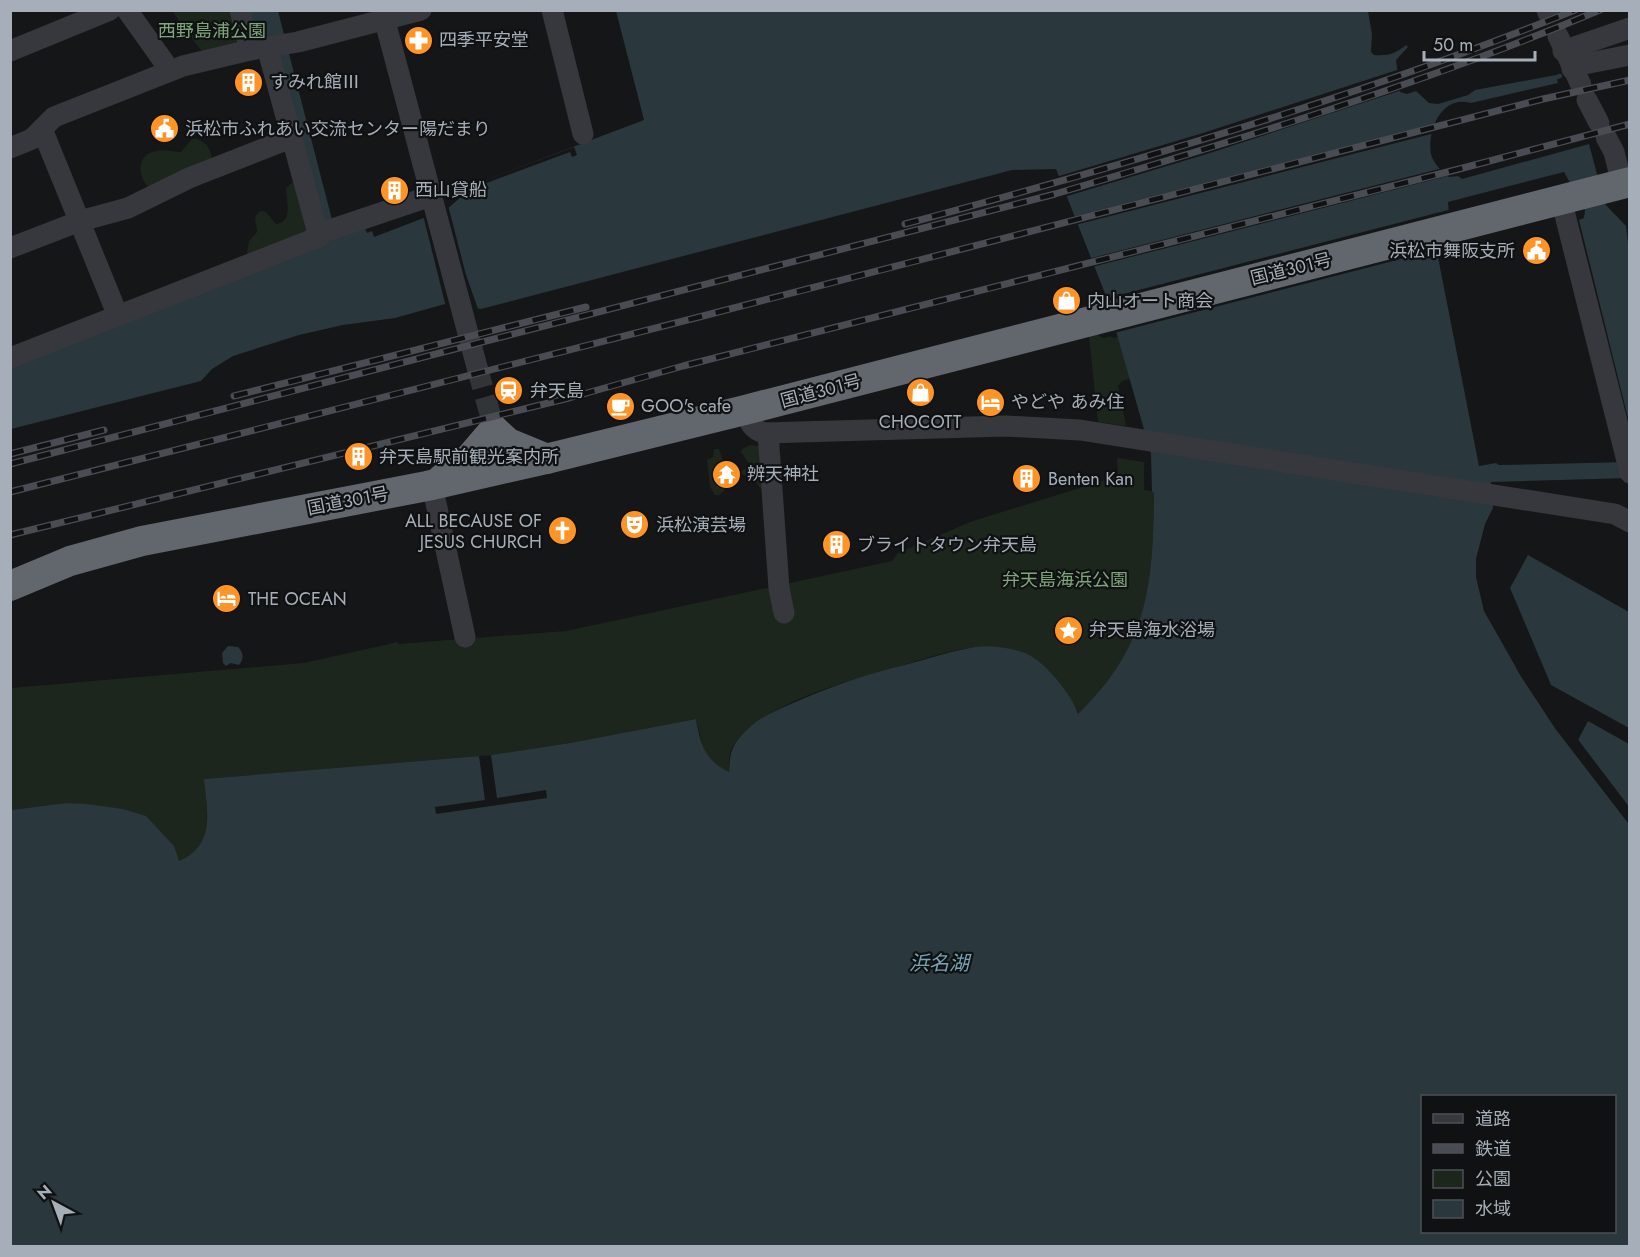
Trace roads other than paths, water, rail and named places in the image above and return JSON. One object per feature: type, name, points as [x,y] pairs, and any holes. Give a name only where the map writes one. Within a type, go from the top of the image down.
[{"type":"highway","name":"国道301号","points":[[10,586],[70,561],[162,536],[432,485],[547,459],[746,410],[1623,184]]},
{"type":"highway","points":[[432,485],[470,458],[493,425],[501,437],[516,447],[547,459]]},
{"type":"street","points":[[10,51],[110,10]]},
{"type":"street","points":[[127,10],[164,62],[168,72]]},
{"type":"street","points":[[240,10],[269,47],[291,138],[325,232]]},
{"type":"street","points":[[10,148],[32,139],[54,117],[183,66],[269,47],[383,15],[421,10]]},
{"type":"street","points":[[552,10],[583,134]]},
{"type":"street","points":[[383,15],[477,367]]},
{"type":"street","points":[[1572,68],[1629,28]]},
{"type":"street","points":[[1572,68],[1629,55]]},
{"type":"street","points":[[1572,68],[1614,152],[1623,184]]},
{"type":"street","points":[[42,129],[118,316]]},
{"type":"street","points":[[10,248],[80,221],[128,208],[189,178],[291,138]]},
{"type":"street","points":[[1568,197],[1628,466]]},
{"type":"street","points":[[10,358],[319,237],[325,232],[433,201]]},
{"type":"street","points":[[746,410],[751,425],[759,431],[768,433],[1030,427],[1080,430],[1625,515]]},
{"type":"street","points":[[768,433],[779,588],[784,613]]},
{"type":"street","points":[[432,485],[465,637]]},
{"type":"water","name":"浜名湖","points":[[248,11],[278,11],[336,235],[364,226],[367,233],[372,231],[374,237],[447,209],[461,197],[474,192],[472,185],[644,120],[616,11],[1368,11],[1372,34],[1371,52],[1374,55],[1387,55],[1406,45],[1408,47],[1396,60],[1400,92],[1407,94],[1416,91],[1429,103],[1438,104],[1468,95],[1475,90],[1556,75],[1558,83],[1471,103],[1452,104],[1438,117],[1430,145],[1432,158],[1441,170],[1449,177],[1458,176],[1462,179],[1589,144],[1605,204],[1626,226],[1630,261],[1629,422],[1579,220],[1584,218],[1585,210],[1564,172],[1448,202],[1452,248],[1437,252],[1479,466],[1496,463],[1499,465],[1629,462],[1629,478],[1491,482],[1493,508],[1485,524],[1476,559],[1476,577],[1484,611],[1522,678],[1555,728],[1629,824],[1629,1246],[11,1246],[11,810],[66,803],[123,809],[146,816],[174,846],[179,861],[199,846],[204,836],[207,815],[204,779],[491,755],[570,743],[696,719],[699,736],[709,757],[729,772],[731,753],[738,739],[772,712],[864,676],[975,647],[1007,648],[1033,657],[1057,679],[1078,714],[1101,689],[1133,639],[1148,586],[1152,558],[1154,494],[1151,454],[1106,296],[1056,169],[1012,170],[481,309],[445,304],[395,318],[343,325],[299,335],[233,356],[212,369],[201,381],[11,429],[11,364],[325,242],[258,39],[255,36]]},
{"type":"water","points":[[1528,555],[1629,612],[1629,728],[1551,685],[1510,588]]},
{"type":"water","points":[[228,646],[238,647],[241,652],[242,658],[239,665],[231,663],[226,666],[223,663],[222,653]]},
{"type":"water","points":[[1588,721],[1629,744],[1629,807],[1578,740]]},
{"type":"tunnel","points":[[477,367],[492,421]]},
{"type":"railway","points":[[905,224],[1159,153],[1243,127],[1410,72],[1575,10]]},
{"type":"railway","points":[[10,464],[1055,194],[1330,110],[1466,62],[1600,10]]},
{"type":"railway","points":[[10,492],[1543,99],[1630,80]]},
{"type":"railway","points":[[10,535],[569,398],[683,366],[1630,124]]},
{"type":"railway","points":[[234,396],[586,307]]},
{"type":"railway","points":[[10,454],[104,430]]},
{"type":"place","name":"四季平安堂","points":[[418,40]]},
{"type":"place","name":"すみれ館Ⅲ","points":[[249,82]]},
{"type":"place","name":"浜松市ふれあい交流センター陽だまり","points":[[164,129]]},
{"type":"place","name":"西山貸船","points":[[394,190]]},
{"type":"place","name":"浜松市舞阪支所","points":[[1536,251]]},
{"type":"place","name":"内山オート商会","points":[[1066,301]]},
{"type":"place","name":"弁天島","points":[[509,391]]},
{"type":"place","name":"CHOCOTT","points":[[920,393]]},
{"type":"place","name":"やどや あみ住","points":[[990,402]]},
{"type":"place","name":"GOO's cafe","points":[[620,406]]},
{"type":"place","name":"弁天島駅前観光案内所","points":[[358,457]]},
{"type":"place","name":"辨天神社","points":[[726,474]]},
{"type":"place","name":"Benten Kan","points":[[1027,479]]},
{"type":"place","name":"浜松演芸場","points":[[635,525]]},
{"type":"place","name":"ALL BECAUSE OF JESUS CHURCH","points":[[563,531]]},
{"type":"place","name":"ブライトタウン弁天島","points":[[836,545]]},
{"type":"place","name":"THE OCEAN","points":[[227,599]]},
{"type":"place","name":"弁天島海水浴場","points":[[1068,630]]},
{"type":"park label","name":"西野島浦公園","points":[[212,31]]},
{"type":"park label","name":"弁天島海浜公園","points":[[1065,580]]}]
